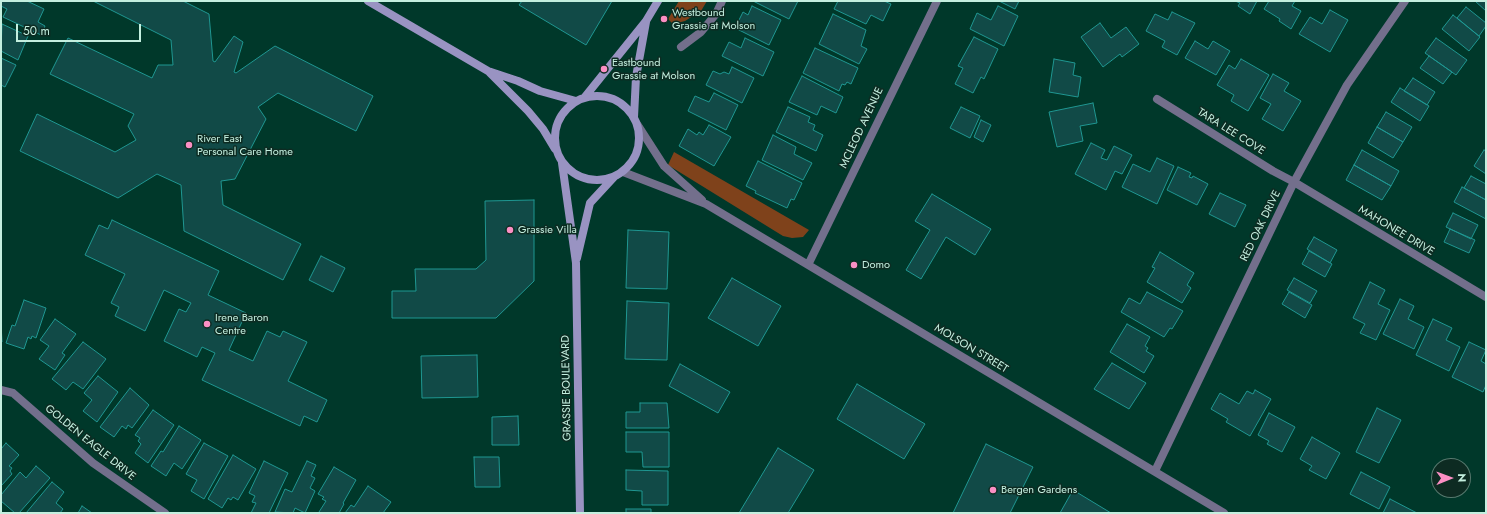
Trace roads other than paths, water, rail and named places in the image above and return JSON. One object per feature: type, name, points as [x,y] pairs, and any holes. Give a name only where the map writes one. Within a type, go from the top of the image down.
[{"type":"street","points":[[368,1],[488,71],[518,81],[540,91],[576,101]]},
{"type":"street","points":[[584,98],[646,21],[658,1]]},
{"type":"street","points":[[681,47],[701,32],[716,14],[722,1]]},
{"type":"street","name":"MCLEOD AVENUE","points":[[808,265],[874,126],[937,1]]},
{"type":"street","name":"RED OAK DRIVE","points":[[1155,471],[1294,182],[1347,85],[1404,1]]},
{"type":"street","points":[[488,71],[528,111],[543,129],[562,163],[575,174],[588,179],[601,180],[614,177],[623,172],[633,160],[638,148],[639,136],[635,120],[636,77],[646,21]]},
{"type":"street","points":[[558,154],[555,141],[556,127],[562,114],[576,101],[598,96],[612,98],[625,106],[635,120]]},
{"type":"street","name":"TARA LEE COVE","points":[[1157,99],[1273,171],[1294,182]]},
{"type":"street","name":"MOLSON STREET","points":[[635,120],[664,166],[706,204]]},
{"type":"street","name":"GRASSIE BOULEVARD","points":[[562,163],[576,263],[580,513]]},
{"type":"street","name":"MOLSON STREET","points":[[623,172],[706,204],[1224,513]]},
{"type":"street","name":"GRASSIE BOULEVARD","points":[[576,263],[590,203],[614,177]]},
{"type":"street","name":"MAHONEE DRIVE","points":[[1294,182],[1486,298]]},
{"type":"street","name":"GOLDEN EAGLE DRIVE","points":[[1,390],[13,393],[93,463],[165,513]]},
{"type":"place","name":"Westbound Grassie at Molson","points":[[664,19]]},
{"type":"place","name":"Eastbound Grassie at Molson","points":[[604,69]]},
{"type":"place","name":"River East Personal Care Home","points":[[189,145]]},
{"type":"place","name":"Grassie Villa","points":[[510,230]]},
{"type":"place","name":"Domo","points":[[854,265]]},
{"type":"place","name":"Irene Baron Centre","points":[[207,324]]},
{"type":"place","name":"Bergen Gardens","points":[[993,490]]}]
